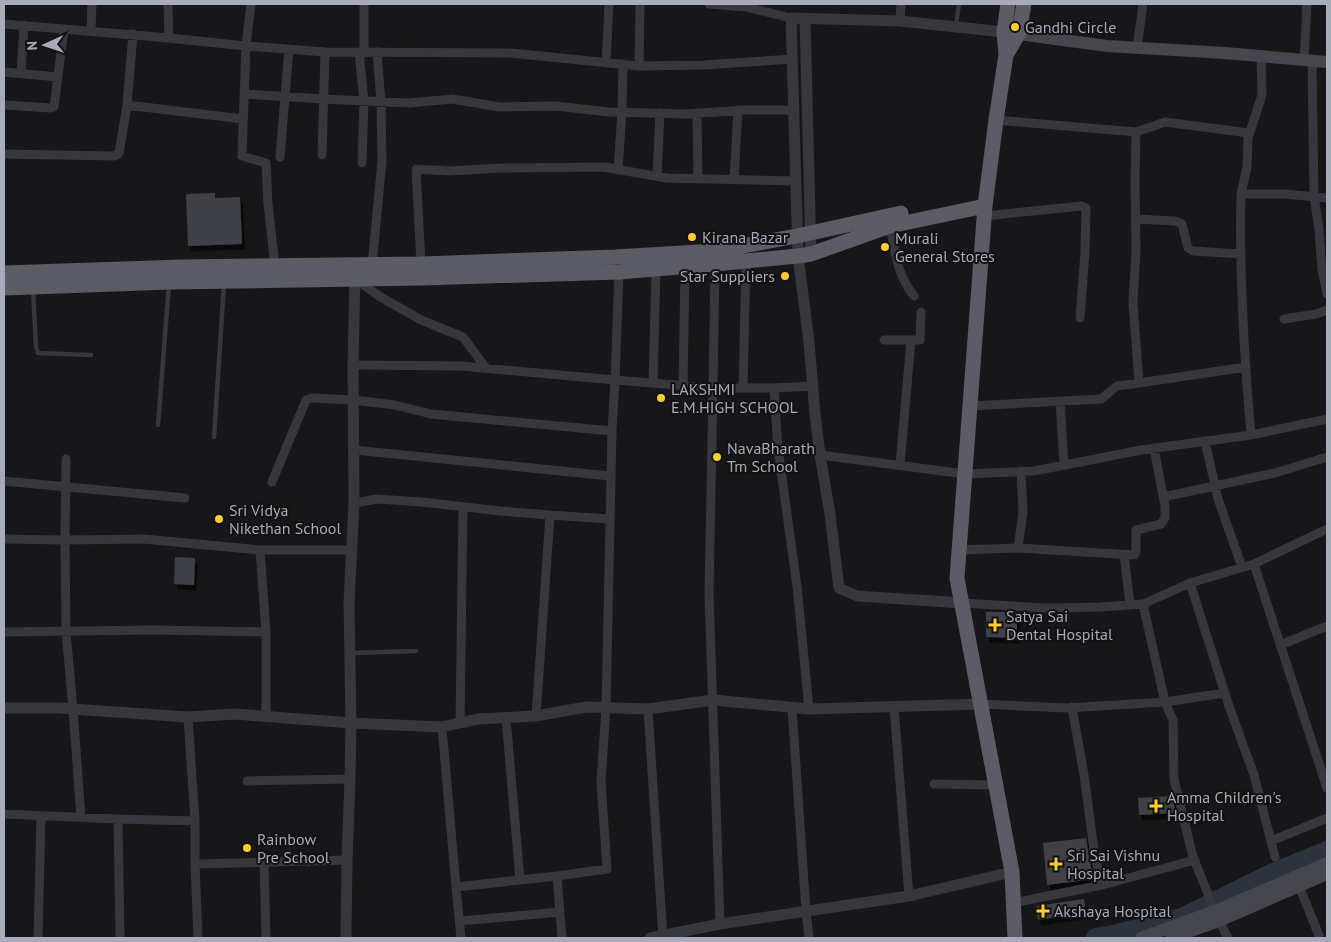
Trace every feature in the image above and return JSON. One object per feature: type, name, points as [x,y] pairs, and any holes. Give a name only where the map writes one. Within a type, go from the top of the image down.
[{"type":"highway","points":[[1008,4],[1012,33]]},
{"type":"highway","points":[[1015,935],[1012,872],[958,578],[985,206],[1006,55],[1012,33],[1024,4]]},
{"type":"highway","points":[[4,288],[177,277],[275,266],[355,272],[372,265],[615,257],[716,251],[985,206]]},
{"type":"highway","points":[[4,273],[177,277],[224,281],[355,272],[619,272],[656,270],[804,255],[890,226],[985,206]]},
{"type":"main road","points":[[1012,33],[1106,46],[1327,62]]},
{"type":"main road","points":[[1171,938],[1216,913],[1327,863]]},
{"type":"main road","points":[[1141,938],[1299,886],[1327,874]]},
{"type":"street","points":[[91,30],[92,4]]},
{"type":"street","points":[[168,4],[169,38]]},
{"type":"street","points":[[251,4],[246,46],[242,156],[266,163],[268,204],[275,266]]},
{"type":"street","points":[[362,163],[364,4]]},
{"type":"street","points":[[606,62],[609,4]]},
{"type":"street","points":[[639,66],[640,4]]},
{"type":"street","points":[[709,4],[746,7],[791,18],[900,21],[1012,33]]},
{"type":"street","points":[[900,21],[901,4]]},
{"type":"street","points":[[1137,48],[1142,4]]},
{"type":"street","points":[[1307,4],[1314,197],[1322,270],[1327,294]]},
{"type":"street","points":[[791,18],[796,181],[804,235]]},
{"type":"street","points":[[805,19],[804,255],[809,342],[820,455],[830,514],[838,588],[857,596],[1047,608],[1085,608],[1143,604],[1190,583],[1254,564],[1327,529]]},
{"type":"street","points":[[4,24],[91,30],[325,52],[511,53],[639,66],[704,65],[792,59]]},
{"type":"street","points":[[21,74],[24,25]]},
{"type":"street","points":[[4,105],[53,108],[55,105],[64,29]]},
{"type":"street","points":[[4,154],[117,156],[127,105],[133,34]]},
{"type":"street","points":[[280,157],[289,49]]},
{"type":"street","points":[[322,155],[325,52]]},
{"type":"street","points":[[372,265],[382,176],[382,102],[377,52]]},
{"type":"street","points":[[1251,435],[1241,254],[1241,194],[1247,167],[1249,133],[1262,96],[1261,57]]},
{"type":"street","points":[[618,170],[623,64]]},
{"type":"street","points":[[4,72],[58,77]]},
{"type":"street","points":[[244,94],[409,103],[452,99],[500,107],[555,106],[610,112],[698,113],[738,110],[794,110]]},
{"type":"street","points":[[127,105],[243,118]]},
{"type":"street","points":[[734,179],[738,110]]},
{"type":"street","points":[[657,176],[660,113]]},
{"type":"street","points":[[698,113],[698,178]]},
{"type":"street","points":[[996,120],[1136,132],[1164,122],[1249,133]]},
{"type":"street","points":[[1136,132],[1136,250],[1133,302],[1140,383]]},
{"type":"street","points":[[420,264],[416,169],[420,168],[449,171],[503,168],[604,167],[666,178],[796,181]]},
{"type":"street","points":[[1241,194],[1285,194],[1327,198]]},
{"type":"street","points":[[985,206],[1081,206],[1086,208],[1080,318]]},
{"type":"street","points":[[1135,219],[1182,224],[1188,248],[1193,251],[1241,254]]},
{"type":"street","points":[[890,226],[900,272],[914,296]]},
{"type":"street","points":[[743,388],[746,261]]},
{"type":"street","points":[[715,264],[709,593],[720,924]]},
{"type":"street","points":[[683,386],[685,266]]},
{"type":"street","points":[[653,383],[656,270]]},
{"type":"street","points":[[346,938],[346,860],[351,722],[349,603],[354,503],[353,365],[355,272]]},
{"type":"street","points":[[355,272],[379,296],[421,320],[463,337],[486,368]]},
{"type":"street","points":[[456,887],[607,869],[601,782],[606,707],[610,476],[619,272]]},
{"type":"street","points":[[1284,319],[1316,314],[1327,310]]},
{"type":"street","points":[[884,340],[919,341],[921,339],[921,312]]},
{"type":"street","points":[[900,465],[911,340]]},
{"type":"street","points":[[353,365],[462,366],[713,388],[813,386]]},
{"type":"street","points":[[970,406],[1101,398],[1117,386],[1246,368]]},
{"type":"street","points":[[774,388],[778,449],[797,586],[808,709]]},
{"type":"street","points":[[272,482],[308,398],[353,400],[395,405],[431,414],[612,431]]},
{"type":"street","points":[[1060,401],[1064,465]]},
{"type":"street","points":[[820,455],[965,474],[1021,472],[1154,448],[1251,435],[1327,419]]},
{"type":"street","points":[[1205,441],[1218,499],[1242,567]]},
{"type":"street","points":[[960,550],[1018,548],[1124,555],[1136,554],[1137,529],[1161,524],[1166,512],[1154,448]]},
{"type":"street","points":[[354,450],[610,476]]},
{"type":"street","points":[[1163,496],[1276,473],[1327,457]]},
{"type":"street","points":[[66,459],[66,632],[81,818]]},
{"type":"street","points":[[1018,548],[1024,512],[1021,472]]},
{"type":"street","points":[[4,481],[185,498]]},
{"type":"street","points":[[354,503],[377,499],[610,519]]},
{"type":"street","points":[[460,723],[463,507]]},
{"type":"street","points":[[536,716],[550,515]]},
{"type":"street","points":[[4,539],[144,539],[260,550],[352,550]]},
{"type":"street","points":[[260,550],[266,632],[266,716]]},
{"type":"street","points":[[1124,555],[1130,604]]},
{"type":"street","points":[[1254,564],[1327,785]]},
{"type":"street","points":[[1190,583],[1225,693],[1254,775],[1275,857]]},
{"type":"street","points":[[1143,604],[1165,702],[1173,720],[1174,780],[1195,860],[1228,938]]},
{"type":"street","points":[[1280,644],[1327,626]]},
{"type":"street","points":[[4,632],[154,630],[266,632]]},
{"type":"street","points":[[4,708],[73,709],[188,717],[235,714],[442,727],[478,719],[536,716],[586,707],[648,709],[713,700],[808,709],[981,704],[1072,707],[1165,702],[1225,693]]},
{"type":"street","points":[[894,707],[909,896]]},
{"type":"street","points":[[1072,707],[1095,856],[1102,885]]},
{"type":"street","points":[[792,708],[809,938]]},
{"type":"street","points":[[648,709],[662,937]]},
{"type":"street","points":[[188,717],[195,821],[198,938]]},
{"type":"street","points":[[506,718],[520,880]]},
{"type":"street","points":[[442,727],[461,938]]},
{"type":"street","points":[[247,781],[350,779]]},
{"type":"street","points":[[934,784],[995,784]]},
{"type":"street","points":[[4,814],[195,821]]},
{"type":"street","points":[[38,938],[41,816]]},
{"type":"street","points":[[1271,841],[1327,818]]},
{"type":"street","points":[[118,819],[120,938]]},
{"type":"street","points":[[195,864],[346,860]]},
{"type":"street","points":[[1013,903],[1102,885],[1195,860]]},
{"type":"street","points":[[264,862],[266,938]]},
{"type":"street","points":[[650,938],[720,924],[909,896],[1012,872]]},
{"type":"street","points":[[557,876],[562,938]]},
{"type":"street","points":[[1299,886],[1320,938]]},
{"type":"street","points":[[460,921],[560,912]]},
{"type":"lane","points":[[956,27],[959,4]]},
{"type":"lane","points":[[158,425],[177,277]]},
{"type":"lane","points":[[214,437],[224,281]]},
{"type":"lane","points":[[33,287],[36,347],[38,353],[90,355]]},
{"type":"lane","points":[[350,653],[416,651]]},
{"type":"building","points":[[215,193],[215,198],[240,197],[242,244],[188,246],[186,194]]},
{"type":"building","points":[[175,557],[195,558],[194,585],[174,584]]},
{"type":"building","points":[[986,612],[1017,612],[1017,638],[986,637]]},
{"type":"building","points":[[1172,796],[1176,813],[1139,815],[1138,798]]},
{"type":"building","points":[[1086,838],[1094,879],[1047,885],[1043,843]]},
{"type":"building","points":[[1084,899],[1086,913],[1038,920],[1036,906]]},
{"type":"waterway","points":[[1096,938],[1182,918],[1271,874],[1327,851]]},
{"type":"place","name":"Gandhi Circle","points":[[1015,27]]},
{"type":"place","name":"Kirana Bazar","points":[[692,237]]},
{"type":"place","name":"Murali General Stores","points":[[885,247]]},
{"type":"place","name":"Star Suppliers","points":[[785,276]]},
{"type":"place","name":"LAKSHMI E.M.HIGH SCHOOL","points":[[661,398]]},
{"type":"place","name":"NavaBharath Tm School","points":[[717,457]]},
{"type":"place","name":"Sri Vidya Nikethan School","points":[[219,519]]},
{"type":"place","name":"Satya Sai Dental Hospital","points":[[995,625]]},
{"type":"place","name":"Amma Children's Hospital","points":[[1156,806]]},
{"type":"place","name":"Rainbow Pre School","points":[[247,848]]},
{"type":"place","name":"Sri Sai Vishnu Hospital","points":[[1056,864]]},
{"type":"place","name":"Akshaya Hospital","points":[[1043,911]]}]
